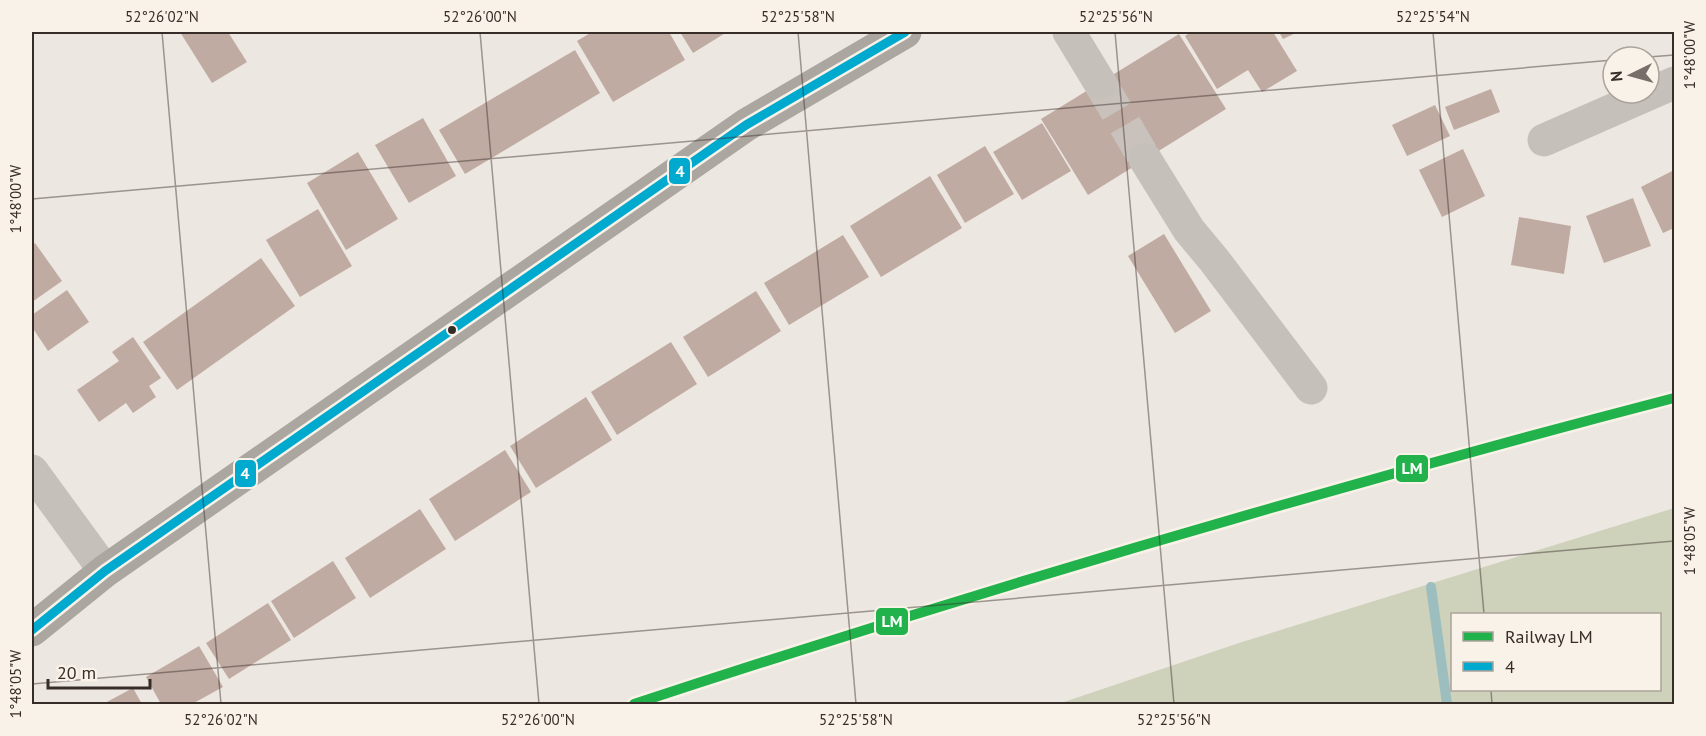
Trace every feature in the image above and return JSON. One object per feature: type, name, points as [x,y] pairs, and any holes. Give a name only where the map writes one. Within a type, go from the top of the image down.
[{"type":"highway","points":[[32,630],[105,571],[746,125],[905,32]]},
{"type":"street","points":[[1069,32],[1100,83]]},
{"type":"street","points":[[1544,140],[1674,83]]},
{"type":"street","points":[[1145,159],[1189,230],[1311,388]]},
{"type":"street","points":[[32,471],[105,571]]},
{"type":"green space","points":[[1674,508],[1674,704],[1058,704],[1242,642]]},
{"type":"building","points":[[180,32],[228,32],[247,62],[212,83]]},
{"type":"building","points":[[592,32],[669,32],[685,60],[613,102],[577,41]]},
{"type":"building","points":[[680,32],[727,32],[693,53]]},
{"type":"building","points":[[1191,32],[1273,32],[1297,71],[1262,92],[1248,70],[1217,89],[1185,36]]},
{"type":"building","points":[[1279,32],[1298,32],[1283,39]]},
{"type":"building","points":[[1179,34],[1226,109],[1088,195],[1041,119]]},
{"type":"building","points":[[575,50],[600,93],[465,174],[439,130]]},
{"type":"building","points":[[1491,89],[1500,112],[1454,130],[1445,107]]},
{"type":"building","points":[[1435,105],[1450,136],[1407,156],[1392,125]]},
{"type":"building","points":[[423,118],[456,176],[409,203],[375,145]]},
{"type":"building","points":[[1042,123],[1071,171],[1022,200],[993,152]]},
{"type":"building","points":[[985,146],[1014,194],[965,223],[937,175]]},
{"type":"building","points":[[1463,149],[1485,196],[1442,217],[1419,170]]},
{"type":"building","points":[[358,152],[398,219],[346,250],[307,183]]},
{"type":"building","points":[[1674,170],[1674,228],[1663,233],[1641,187]]},
{"type":"building","points":[[930,176],[962,228],[881,277],[850,226]]},
{"type":"building","points":[[1633,198],[1651,246],[1604,263],[1586,216]]},
{"type":"building","points":[[318,209],[352,266],[300,297],[266,240]]},
{"type":"building","points":[[1519,217],[1571,226],[1564,274],[1511,265]]},
{"type":"building","points":[[1164,234],[1211,311],[1175,333],[1128,256]]},
{"type":"building","points":[[843,235],[869,277],[789,325],[764,283]]},
{"type":"building","points":[[35,243],[62,281],[32,302],[32,246]]},
{"type":"building","points":[[261,258],[295,306],[177,390],[143,342]]},
{"type":"building","points":[[67,290],[89,322],[48,351],[32,327],[32,315]]},
{"type":"building","points":[[756,291],[781,331],[708,377],[683,337]]},
{"type":"building","points":[[133,337],[161,378],[149,386],[156,397],[133,413],[126,403],[99,422],[77,390],[119,361],[112,352]]},
{"type":"building","points":[[671,342],[697,384],[617,435],[591,392]]},
{"type":"building","points":[[586,397],[612,440],[536,488],[510,446]]},
{"type":"building","points":[[505,450],[531,492],[455,541],[429,499]]},
{"type":"building","points":[[420,509],[446,549],[370,598],[345,558]]},
{"type":"building","points":[[333,561],[356,598],[294,638],[271,601]]},
{"type":"building","points":[[268,603],[291,640],[229,679],[206,643]]},
{"type":"building","points":[[199,646],[223,687],[192,704],[161,704],[146,677]]},
{"type":"building","points":[[133,688],[142,704],[103,704]]},
{"type":"waterway","points":[[1431,587],[1447,704]]},
{"type":"tunnel","points":[[1100,83],[1145,159]]},
{"type":"rail line","name":"LM","points":[[634,704],[892,621],[1152,543],[1412,468],[1674,398]]},
{"type":"transit line","name":"4","points":[[32,630],[105,571],[746,125],[905,32]]}]
